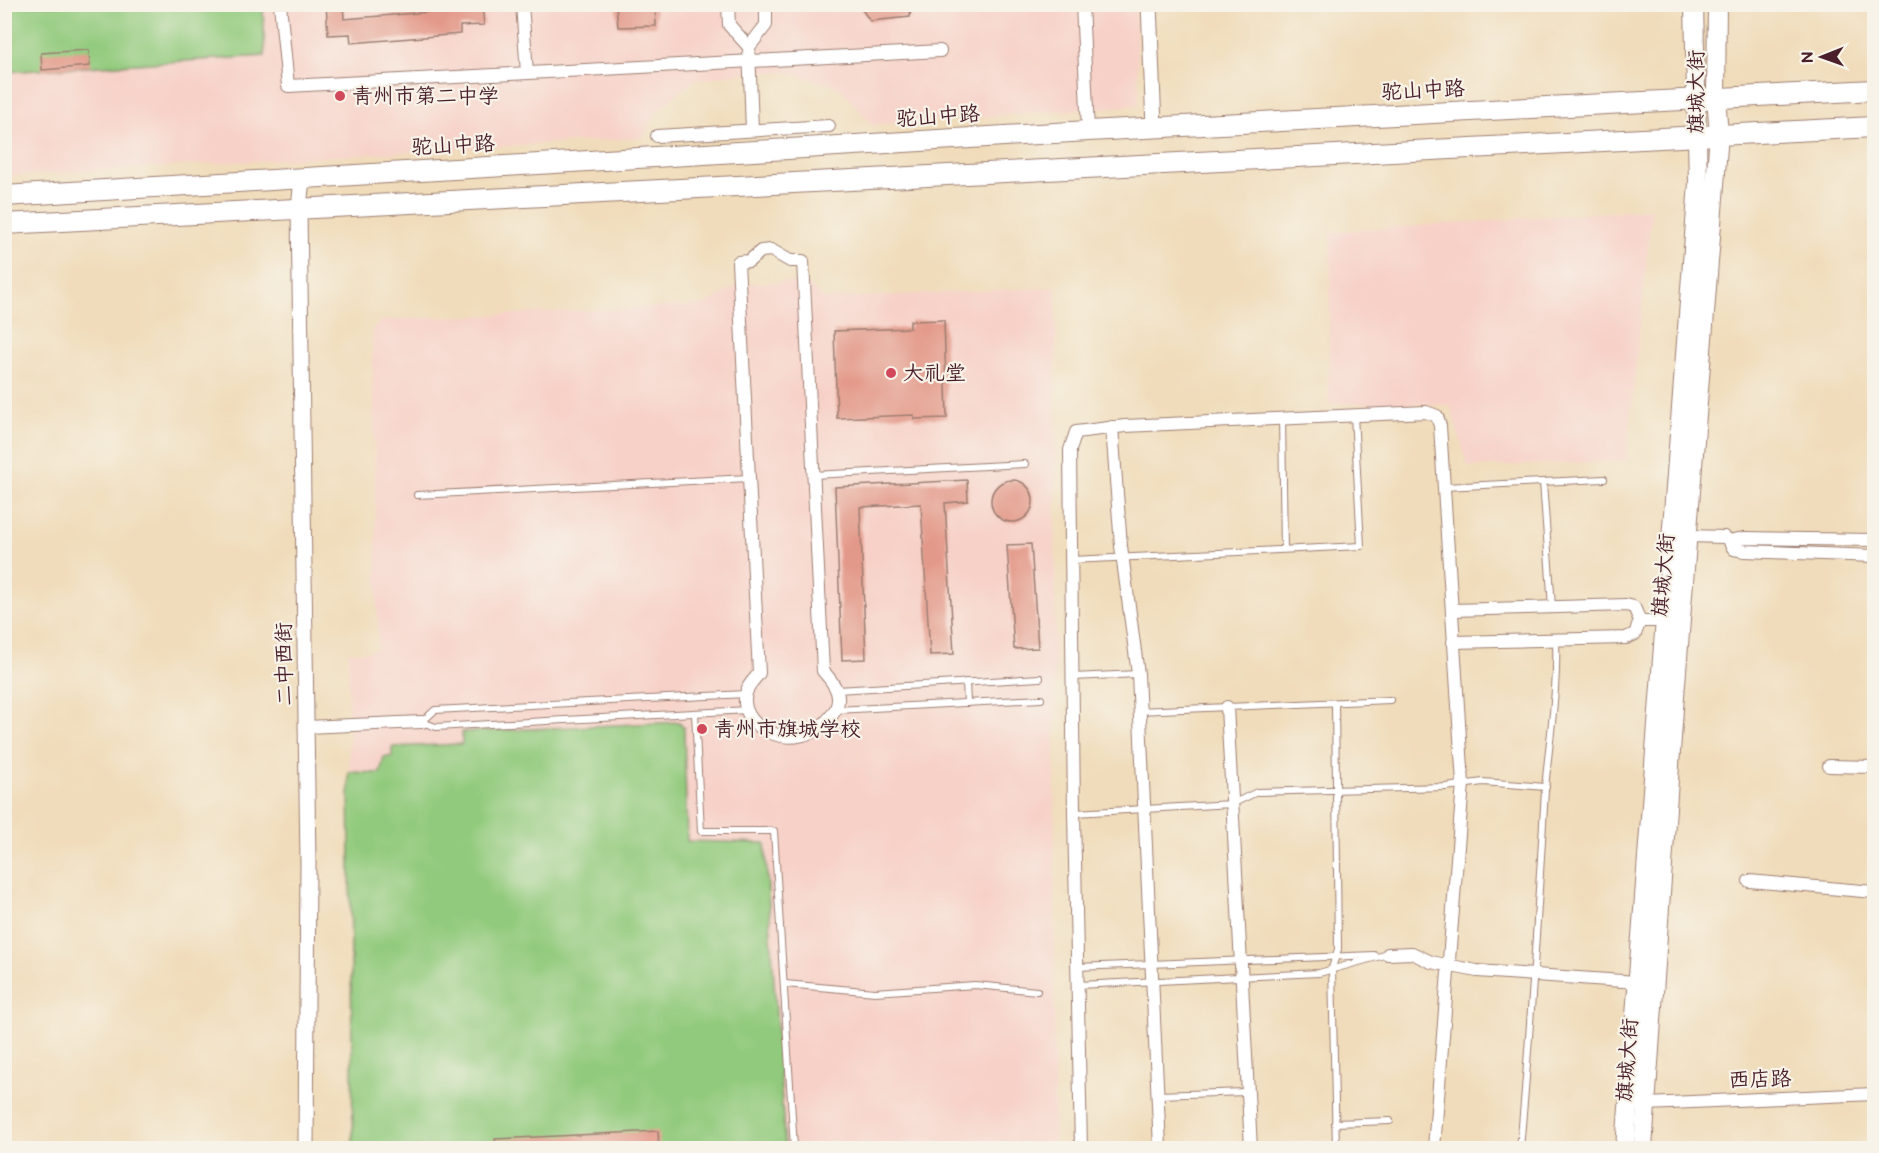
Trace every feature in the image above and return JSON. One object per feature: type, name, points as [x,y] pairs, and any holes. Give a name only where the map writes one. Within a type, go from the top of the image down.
[{"type":"main road","name":"旗城大街","points":[[1625,1149],[1663,621],[1698,183],[1694,4]]},
{"type":"main road","name":"旗城大街","points":[[1643,1149],[1673,721],[1719,134],[1716,97],[1717,4]]},
{"type":"main road","name":"驼山中路","points":[[4,196],[1154,127],[1875,90]]},
{"type":"main road","points":[[4,224],[1875,127]]},
{"type":"street","points":[[280,4],[288,86],[940,51]]},
{"type":"street","points":[[522,4],[527,73]]},
{"type":"street","points":[[728,4],[729,24],[750,47]]},
{"type":"street","points":[[752,130],[750,47],[766,25],[765,4]]},
{"type":"street","points":[[1082,4],[1088,131]]},
{"type":"street","points":[[1149,4],[1154,127]]},
{"type":"street","points":[[657,135],[829,126]]},
{"type":"street","name":"二中西街","points":[[302,178],[299,209],[306,728],[306,1149]]},
{"type":"street","points":[[771,250],[790,261],[803,261],[823,671],[837,690],[836,710],[815,732],[787,738],[761,728],[748,710],[745,701],[748,687],[759,673],[749,478],[738,262],[749,261],[761,251],[771,250]]},
{"type":"street","points":[[1082,1149],[1074,813],[1070,450],[1076,432],[1282,418],[1426,412],[1437,416],[1453,610],[1453,642],[1463,784],[1434,1149]]},
{"type":"street","points":[[1113,428],[1124,557],[1138,674],[1160,1149]]},
{"type":"street","points":[[1689,536],[1724,537],[1732,542],[1734,549],[1745,551],[1875,556]]},
{"type":"street","points":[[1732,542],[1745,538],[1875,540]]},
{"type":"street","points":[[1453,610],[1626,605],[1634,607],[1640,621],[1635,634],[1626,638],[1453,642]]},
{"type":"street","points":[[1640,621],[1663,621]]},
{"type":"street","points":[[1227,707],[1239,977],[1251,1149]]},
{"type":"street","points":[[306,728],[422,722]]},
{"type":"street","points":[[1829,766],[1875,767]]},
{"type":"street","points":[[1749,881],[1875,892]]},
{"type":"street","points":[[1388,954],[1412,953],[1431,962],[1449,966],[1535,976],[1637,982]]},
{"type":"street","name":"西店路","points":[[1647,1104],[1875,1094]]},
{"type":"lane","points":[[1072,560],[1361,546],[1354,415]]},
{"type":"lane","points":[[1282,418],[1284,549]]},
{"type":"lane","points":[[813,475],[1025,464]]},
{"type":"lane","points":[[417,495],[749,478]]},
{"type":"lane","points":[[1444,487],[1604,479]]},
{"type":"lane","points":[[1544,482],[1552,607]]},
{"type":"lane","points":[[1520,1149],[1535,976],[1546,787],[1558,674],[1556,640]]},
{"type":"lane","points":[[1073,677],[1138,674]]},
{"type":"lane","points":[[837,690],[1040,678]]},
{"type":"lane","points":[[966,682],[967,703]]},
{"type":"lane","points":[[746,694],[435,710],[422,722],[436,727],[748,710]]},
{"type":"lane","points":[[836,710],[1041,699]]},
{"type":"lane","points":[[1138,711],[1390,700]]},
{"type":"lane","points":[[1335,703],[1334,789],[1338,949],[1332,968],[1336,1149]]},
{"type":"lane","points":[[695,713],[701,831],[774,831],[794,1149]]},
{"type":"lane","points":[[1074,813],[1232,804],[1257,792],[1483,782],[1546,787]]},
{"type":"lane","points":[[1077,967],[1388,954]]},
{"type":"lane","points":[[1078,985],[1319,973],[1388,954]]},
{"type":"lane","points":[[785,984],[875,992],[975,985],[1037,991]]},
{"type":"lane","points":[[1158,1095],[1246,1092]]},
{"type":"lane","points":[[1335,1123],[1390,1121]]},
{"type":"shaded area","name":"青州市第二中学","points":[[5,5],[1135,5],[1139,105],[872,125],[839,87],[786,72],[751,72],[695,80],[659,109],[642,138],[5,176]]},
{"type":"shaded area","points":[[1652,209],[1626,461],[1468,467],[1450,405],[1328,403],[1331,232]]},
{"type":"shaded area","name":"青州市旗城学校","points":[[804,281],[824,299],[1056,287],[1054,1148],[353,1148],[348,652],[368,652],[378,648],[372,329],[384,320],[704,305],[739,284]]},
{"type":"green space","points":[[5,5],[263,5],[265,56],[5,72]]},
{"type":"green space","points":[[679,722],[684,728],[687,841],[765,843],[785,1148],[353,1148],[349,772],[380,773],[384,757],[392,757],[392,747],[462,744],[462,732]]},
{"type":"building","points":[[326,4],[343,4],[344,19],[466,9],[466,4],[482,4],[484,25],[460,26],[460,34],[351,43],[350,34],[328,35]]},
{"type":"building","points":[[616,4],[655,4],[656,26],[618,27]]},
{"type":"building","points":[[858,4],[911,4],[910,17],[870,21]]},
{"type":"building","points":[[89,50],[90,66],[42,70],[41,53]]},
{"type":"building","name":"大礼堂","points":[[944,320],[947,418],[914,419],[914,415],[837,418],[834,331],[910,328],[910,321]]},
{"type":"building","points":[[967,480],[968,501],[945,503],[954,654],[930,655],[921,504],[860,507],[866,659],[842,660],[835,487]]},
{"type":"building","points":[[1012,480],[1020,481],[1027,486],[1032,493],[1032,509],[1027,516],[1020,521],[1012,522],[1004,521],[997,516],[992,509],[991,501],[992,493],[997,486],[1004,481]]},
{"type":"building","points":[[1031,544],[1038,648],[1014,649],[1007,545]]},
{"type":"building","points":[[658,1131],[659,1149],[496,1149],[495,1139]]},
{"type":"place","name":"青州市第二中学","points":[[340,96]]},
{"type":"place","name":"大礼堂","points":[[891,373]]},
{"type":"place","name":"青州市旗城学校","points":[[702,729]]}]
